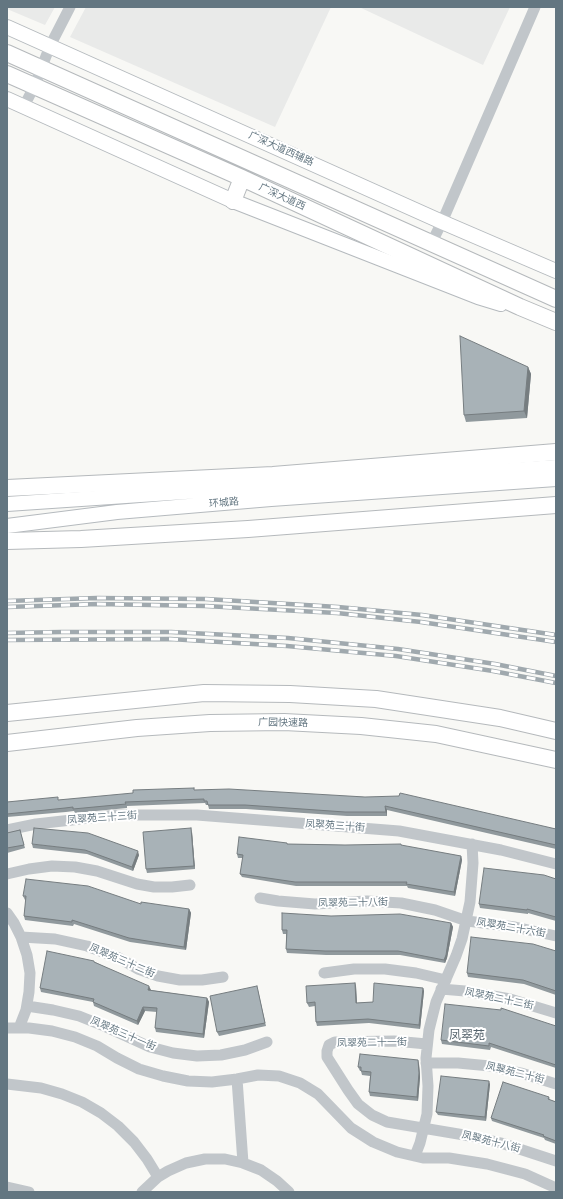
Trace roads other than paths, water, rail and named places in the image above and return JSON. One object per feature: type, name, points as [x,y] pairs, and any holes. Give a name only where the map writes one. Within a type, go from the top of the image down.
[{"type":"highway","name":"广深大道西","points":[[7,53],[432,242],[556,299]]},
{"type":"highway","name":"广深大道西","points":[[7,74],[242,178],[520,307],[540,314],[556,322]]},
{"type":"highway","points":[[233,201],[242,178]]},
{"type":"highway","points":[[540,314],[556,327]]},
{"type":"highway","points":[[7,488],[274,475],[556,452]]},
{"type":"highway","points":[[7,541],[248,529],[556,505]]},
{"type":"highway","points":[[7,713],[204,693],[290,694],[376,699],[500,718],[556,731]]},
{"type":"highway","name":"广园快速路","points":[[7,742],[137,728],[210,723],[284,722],[361,726],[436,734],[556,760]]},
{"type":"main road","name":"广深大道西辅路","points":[[7,27],[442,222],[556,271]]},
{"type":"main road","points":[[7,99],[233,201],[478,297],[506,306],[520,307]]},
{"type":"main road","points":[[442,481],[556,467]]},
{"type":"main road","points":[[442,481],[556,479]]},
{"type":"main road","name":"环城路","points":[[7,504],[442,481]]},
{"type":"main road","name":"环城路","points":[[7,526],[117,512],[270,499],[442,481]]},
{"type":"street","points":[[24,106],[34,87],[50,46],[70,7]]},
{"type":"street","points":[[432,242],[535,7]]},
{"type":"street","name":"凤翠苑三十三街","points":[[7,830],[36,824],[116,816],[197,815]]},
{"type":"street","name":"凤翠苑三十街","points":[[197,815],[399,831],[472,844],[556,864]]},
{"type":"street","points":[[415,1156],[425,1129],[429,1100],[426,1063],[427,1044],[432,1016],[456,956],[467,921],[472,883],[472,844]]},
{"type":"street","points":[[7,874],[52,866],[75,867],[98,871],[137,884],[154,887],[190,885]]},
{"type":"street","name":"凤翠苑二十八街","points":[[260,898],[315,904],[367,901],[401,903],[435,910],[467,921]]},
{"type":"street","points":[[7,913],[21,937],[27,955],[30,973],[29,992],[19,1028]]},
{"type":"street","name":"凤翠苑二十六街","points":[[467,921],[515,927],[556,936]]},
{"type":"street","name":"凤翠苑三十二街","points":[[21,937],[55,939],[87,946],[119,958],[138,969],[158,976],[180,980],[202,980],[223,977]]},
{"type":"street","name":"凤翠苑二十二街","points":[[324,973],[354,969],[385,969],[416,973],[444,984],[510,999],[556,1013]]},
{"type":"street","name":"凤翠苑三十一街","points":[[26,1006],[79,1016],[150,1047],[173,1053],[197,1056],[221,1055],[245,1050],[267,1042]]},
{"type":"street","points":[[7,1028],[52,1030],[75,1037],[96,1046],[139,1068],[163,1076],[188,1081],[212,1082],[258,1075],[279,1076],[300,1083],[318,1094],[351,1128],[373,1142],[397,1152],[423,1158],[449,1158],[487,1164],[524,1174],[556,1188]]},
{"type":"street","name":"凤翠苑二十一街","points":[[327,1057],[327,1051],[330,1045],[335,1042],[394,1042],[427,1044]]},
{"type":"street","name":"凤翠苑十八街","points":[[327,1057],[355,1099],[372,1115],[387,1122],[501,1143],[556,1161]]},
{"type":"street","name":"凤翠苑二十街","points":[[426,1063],[458,1063],[490,1066],[521,1073],[556,1084]]},
{"type":"street","points":[[237,1079],[243,1163]]},
{"type":"street","points":[[7,1084],[41,1088],[62,1094],[82,1102],[101,1113],[118,1126],[134,1142],[158,1177]]},
{"type":"street","points":[[142,1192],[168,1170],[186,1163],[205,1159],[224,1159],[243,1163],[261,1170],[277,1181],[289,1192]]},
{"type":"street","points":[[7,1187],[29,1192]]},
{"type":"railway","points":[[7,601],[97,598],[206,599],[338,607],[422,615],[556,635]]},
{"type":"railway","points":[[7,607],[98,604],[205,606],[337,613],[421,622],[556,642]]},
{"type":"railway","points":[[7,633],[171,632],[288,638],[398,649],[495,664],[556,676]]},
{"type":"railway","points":[[7,640],[170,639],[287,646],[396,656],[493,671],[556,683]]},
{"type":"district","name":"凤翠苑","points":[[467,1036]]}]
